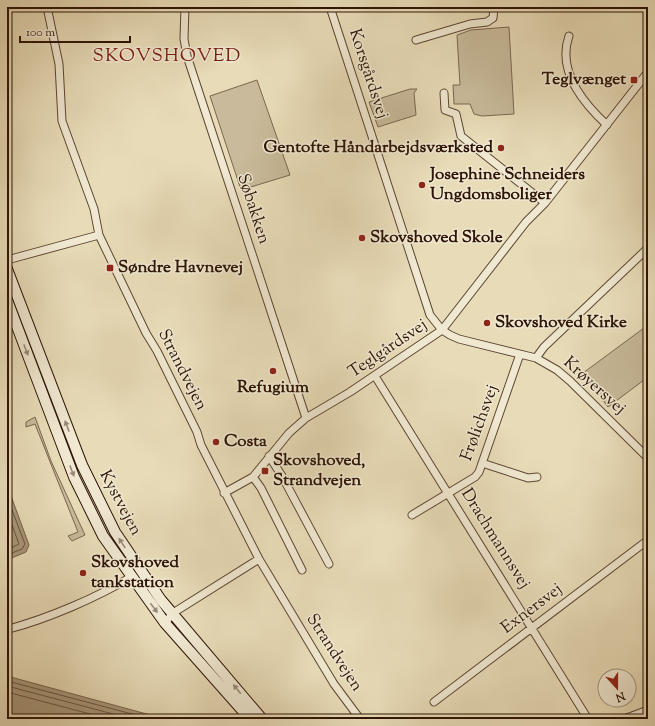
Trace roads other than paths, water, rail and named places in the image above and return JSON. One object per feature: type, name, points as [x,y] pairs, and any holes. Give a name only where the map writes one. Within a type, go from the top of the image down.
[{"type":"main road","name":"Kystvejen","points":[[7,269],[82,465],[115,532],[136,565],[173,613],[262,719]]},
{"type":"main road","name":"Kystvejen","points":[[7,300],[74,477],[103,536],[164,623],[250,719]]},
{"type":"street","name":"Strandvejen","points":[[47,7],[59,64],[62,121],[94,209],[99,235],[126,294],[185,407],[224,493],[259,559],[334,684],[360,719]]},
{"type":"street","name":"Søbakken","points":[[185,7],[184,39],[187,56],[306,418]]},
{"type":"street","name":"Korsgårdsvej","points":[[330,7],[430,315],[442,330]]},
{"type":"street","points":[[416,40],[470,24],[490,21],[493,18],[494,7]]},
{"type":"street","points":[[569,36],[566,45],[568,71],[572,83],[598,116],[608,125]]},
{"type":"street","name":"Teglgårdsvej","points":[[224,493],[253,477],[289,433],[306,418],[375,376],[442,330],[526,222],[545,203],[608,125],[648,72]]},
{"type":"street","points":[[444,93],[445,110],[456,114],[461,136],[545,203]]},
{"type":"street","points":[[7,260],[99,235]]},
{"type":"street","points":[[536,358],[544,347],[648,248]]},
{"type":"street","name":"Krøyersvej","points":[[442,330],[459,339],[536,358],[557,370],[570,380],[648,458]]},
{"type":"street","name":"Frølichsvej","points":[[412,515],[475,477],[482,463],[520,354]]},
{"type":"street","name":"Drachmannsvej","points":[[375,376],[588,719]]},
{"type":"street","points":[[269,456],[282,476],[329,564]]},
{"type":"street","points":[[482,463],[528,478],[537,478]]},
{"type":"street","points":[[253,477],[261,488],[302,570]]},
{"type":"street","name":"Exnersvej","points":[[434,702],[648,540]]},
{"type":"street","points":[[164,623],[173,613],[259,559]]},
{"type":"street","points":[[10,629],[67,608],[111,589],[131,577]]},
{"type":"street","points":[[624,719],[648,710]]},
{"type":"water","points":[[7,485],[29,545],[26,552],[7,560]]},
{"type":"water","points":[[7,676],[154,716],[175,719],[7,719]]},
{"type":"place","name":"Teglvænget","points":[[634,80]]},
{"type":"place","name":"Gentofte Håndarbejdsværksted","points":[[501,148]]},
{"type":"place","name":"Josephine Schneiders Ungdomsboliger","points":[[422,185]]},
{"type":"place","name":"Skovshoved Skole","points":[[362,238]]},
{"type":"place","name":"Søndre Havnevej","points":[[110,268]]},
{"type":"place","name":"Skovshoved Kirke","points":[[487,323]]},
{"type":"place","name":"Refugium","points":[[273,371]]},
{"type":"place","name":"Costa","points":[[216,442]]},
{"type":"place","name":"Skovshoved, Strandvejen","points":[[265,471]]},
{"type":"place","name":"Skovshoved tankstation","points":[[83,573]]},
{"type":"district","name":"SKOVSHOVED","points":[[167,56]]}]
